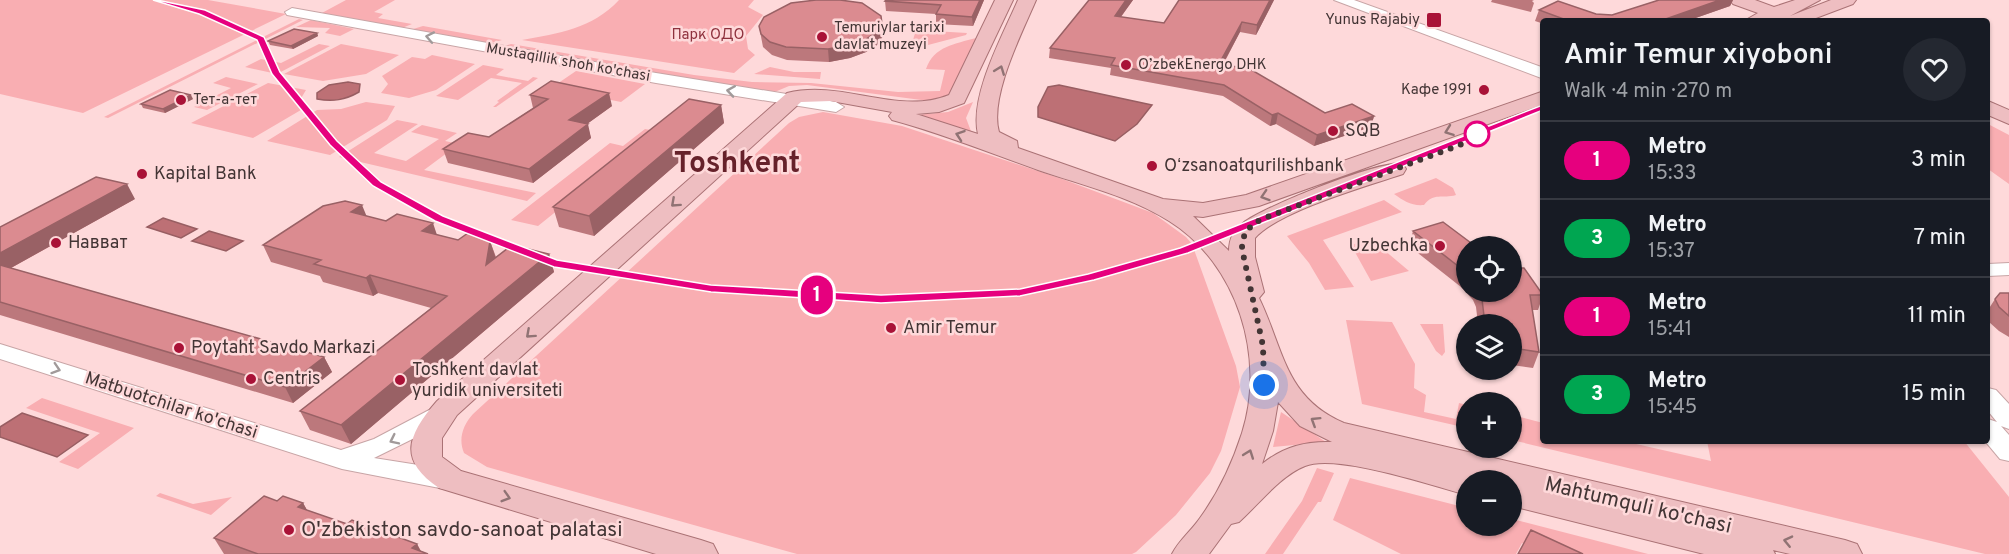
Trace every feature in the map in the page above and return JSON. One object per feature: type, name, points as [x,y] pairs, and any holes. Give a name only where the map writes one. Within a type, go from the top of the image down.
[{"type":"main road","points":[[701,554],[450,480],[431,466],[424,450],[426,438],[443,413],[789,100],[799,95],[810,94],[914,108],[933,107],[952,102],[961,94],[1004,0]]},
{"type":"main road","points":[[1027,0],[986,108],[986,129],[997,141],[1095,182]]},
{"type":"main road","points":[[1739,0],[1815,18]]},
{"type":"main road","points":[[1766,18],[1847,0]]},
{"type":"main road","points":[[1990,91],[2009,101]]},
{"type":"main road","points":[[766,121],[803,107],[836,107],[917,120],[1136,196],[1191,210],[1235,205],[1540,98]]},
{"type":"main road","points":[[1990,108],[2009,118]]},
{"type":"main road","points":[[1214,525],[1233,493],[1252,446],[1264,385],[1262,341],[1242,246],[1244,235],[1252,225],[1278,213],[1540,115]]},
{"type":"main road","points":[[1136,196],[1180,218],[1213,246],[1237,280],[1262,341]]},
{"type":"main road","name":"Mahtumquli ko'chasi","points":[[1262,341],[1295,406],[1316,423],[1336,432],[1845,554]]},
{"type":"main road","points":[[1189,554],[1214,525],[1291,459],[1308,453],[1343,453],[1456,480]]},
{"type":"main road","name":"Mahtumquli ko'chasi","points":[[1522,496],[1758,554]]},
{"type":"main road","points":[[594,524],[662,554]]},
{"type":"street","points":[[1341,0],[1540,73]]},
{"type":"street","name":"Mustaqillik shoh ko'chasi","points":[[317,2],[296,12],[836,107]]},
{"type":"street","points":[[1990,270],[2009,269]]},
{"type":"street","name":"Matbuotchilar ko'chasi","points":[[0,351],[342,460],[364,466],[450,480]]},
{"type":"street","points":[[1990,398],[2009,420]]},
{"type":"street","points":[[342,460],[383,445],[443,413]]},
{"type":"green space","points":[[0,0],[208,0],[286,14],[83,113],[0,94]]},
{"type":"green space","points":[[346,0],[395,0],[374,12],[383,14],[378,18],[412,24],[402,28],[320,14]]},
{"type":"green space","name":"Парк ОДО","points":[[619,0],[754,0],[748,7],[763,15],[746,36],[748,49],[755,55],[734,73],[522,40],[562,32],[586,24],[609,10]]},
{"type":"green space","points":[[299,19],[303,20],[108,118],[104,117]]},
{"type":"green space","points":[[311,20],[354,29],[340,36],[325,33],[330,28],[296,27]]},
{"type":"green space","points":[[423,26],[502,40],[488,44],[410,30]]},
{"type":"green space","points":[[916,30],[967,33],[928,45],[913,40]]},
{"type":"green space","points":[[976,38],[952,96],[929,101],[807,85],[789,86],[770,94],[502,47],[511,44],[694,75],[752,82],[811,83],[898,92],[940,91],[945,70],[926,69],[934,55],[953,44]]},
{"type":"green space","points":[[319,44],[330,46],[277,74],[245,67],[261,59],[281,63]]},
{"type":"green space","points":[[341,44],[399,55],[366,74],[323,81],[284,74]]},
{"type":"green space","points":[[432,55],[475,64],[436,90],[409,98],[381,93],[388,84],[382,76],[412,57],[425,59]]},
{"type":"green space","points":[[483,65],[504,69],[496,75],[528,81],[533,77],[538,78],[496,107],[493,107],[499,102],[497,101],[522,83],[491,78],[458,100],[436,96]]},
{"type":"green space","points":[[770,67],[794,72],[821,72],[820,79],[754,74]]},
{"type":"green space","points":[[576,71],[645,84],[621,102],[551,88]]},
{"type":"green space","points":[[226,77],[258,84],[207,110],[194,107],[231,88],[213,83]]},
{"type":"green space","points":[[268,83],[306,90],[300,100],[306,107],[253,138],[191,123]]},
{"type":"green space","points":[[366,102],[395,106],[387,120],[330,155],[267,141],[317,110],[341,109]]},
{"type":"green space","points":[[973,102],[966,118],[972,134],[916,115],[948,112]]},
{"type":"green space","points":[[823,112],[902,126],[1065,180],[1153,213],[1192,244],[1236,366],[1240,387],[1221,451],[1210,473],[1176,515],[1136,552],[1132,554],[797,554],[487,467],[464,453],[461,443],[462,432],[473,414],[789,123],[799,117]]},
{"type":"green space","points":[[397,120],[418,124],[374,153],[406,161],[439,139],[411,132],[422,125],[457,133],[445,141],[459,144],[424,170],[536,193],[527,201],[339,157]]},
{"type":"green space","points":[[1990,125],[2009,135],[2009,184],[1990,170]]},
{"type":"green space","points":[[645,129],[656,131],[538,226],[511,220],[610,143],[623,146]]},
{"type":"green space","points":[[1436,178],[1453,188],[1456,195],[1435,197],[1424,205],[1415,205],[1394,194]]},
{"type":"green space","points":[[1384,200],[1402,212],[1323,240],[1354,287],[1325,290],[1309,263],[1287,236]]},
{"type":"green space","points":[[1371,239],[1409,271],[1371,281],[1351,245]]},
{"type":"green space","points":[[1346,320],[1392,322],[1415,364],[1414,388],[1426,395],[1424,412],[1456,419],[1456,425],[1362,404]]},
{"type":"green space","points":[[1420,324],[1443,324],[1445,352],[1442,356],[1436,351]]},
{"type":"green space","points":[[42,398],[134,428],[78,469],[59,462],[100,433],[26,408]]},
{"type":"green space","points":[[1281,412],[1326,442],[1273,447]]},
{"type":"green space","points":[[1522,418],[1540,422],[1540,444],[1636,444],[1711,461],[1708,444],[1966,444],[2009,497],[2009,554],[1985,554],[1522,442]]},
{"type":"green space","points":[[1317,468],[1334,473],[1321,502],[1318,502],[1283,554],[1265,554],[1302,501]]},
{"type":"green space","points":[[1350,478],[1456,505],[1456,536],[1522,536],[1522,522],[1648,554],[1547,554],[1522,543],[1516,554],[1401,554],[1333,520]]},
{"type":"green space","points":[[160,493],[193,504],[232,497],[211,515],[156,496]]},
{"type":"shaded area","points":[[348,82],[360,84],[359,92],[339,100],[317,99],[317,93],[329,85]]},
{"type":"shaded area","points":[[1059,85],[1152,105],[1137,124],[1115,141],[1038,117],[1038,107],[1048,87]]},
{"type":"shaded area","points":[[163,218],[197,229],[181,238],[147,227]]},
{"type":"shaded area","points":[[209,231],[243,241],[226,251],[192,241]]},
{"type":"shaded area","points":[[22,413],[88,435],[57,457],[0,437],[0,427]]},
{"type":"building","name":"Temuriylar tarixi davlat muzeyi","points":[[816,0],[862,3],[881,16],[882,24],[865,40],[828,49],[786,47],[770,42],[761,34],[759,26],[764,17],[791,3]]},
{"type":"building","points":[[886,0],[980,0],[972,17],[936,14],[941,5]]},
{"type":"building","points":[[1089,0],[1126,0],[1115,16],[1164,23],[1179,0],[1270,0],[1257,25],[1242,22],[1219,64],[1250,69],[1325,113],[1352,104],[1374,116],[1317,135],[1278,113],[1272,115],[1224,85],[1111,65],[1115,58],[1050,48]]},
{"type":"building","points":[[1659,0],[1720,0],[1669,18],[1561,18],[1539,10],[1558,1],[1596,14],[1612,15]]},
{"type":"building","points":[[294,29],[317,33],[291,46],[268,41]]},
{"type":"building","points":[[551,81],[609,93],[569,120],[588,124],[529,169],[443,149],[468,133],[489,137],[548,99],[530,95]]},
{"type":"building","points":[[170,90],[191,95],[163,109],[141,104]]},
{"type":"building","points":[[689,99],[721,105],[589,216],[553,207]]},
{"type":"building","points":[[96,177],[127,184],[0,253],[0,227]]},
{"type":"building","points":[[345,201],[362,205],[351,212],[386,221],[397,214],[433,223],[422,231],[458,240],[468,233],[483,236],[490,241],[486,265],[512,245],[549,254],[341,425],[300,411],[447,296],[370,275],[366,278],[314,264],[321,260],[263,245],[323,206]]},
{"type":"building","points":[[1443,222],[1462,236],[1456,236],[1456,264],[1413,231]]},
{"type":"building","name":"Poytaht Savdo Markazi","points":[[0,265],[324,357],[285,387],[0,302]]},
{"type":"building","points":[[1522,268],[1524,268],[1540,291],[1540,295],[1530,295],[1539,352],[1522,349],[1522,314],[1484,314],[1482,302],[1522,302]]},
{"type":"building","points":[[2000,293],[2009,293],[2009,316],[1999,307],[1995,299]]},
{"type":"building","points":[[264,496],[277,501],[283,496],[303,503],[298,507],[347,524],[352,520],[417,544],[412,548],[428,554],[258,554],[214,538]]},
{"type":"building","points":[[1531,530],[1583,554],[1518,554]]},
{"type":"metro line","name":"1","points":[[157,0],[202,12],[261,38],[276,72],[333,143],[377,184],[439,219],[554,263],[711,289],[881,299],[960,297],[1020,292],[1090,278],[1184,251],[1540,110]]},
{"type":"place","name":"Yunus Rajabiy","points":[[1434,20]]},
{"type":"place","name":"Temuriylar tarixi davlat muzeyi","points":[[822,37]]},
{"type":"place","name":"O’zbekEnergo DHK","points":[[1126,65]]},
{"type":"place","name":"Кафе 1991","points":[[1484,90]]},
{"type":"place","name":"Тет-а-тет","points":[[181,100]]},
{"type":"place","name":"SQB","points":[[1333,131]]},
{"type":"place","name":"Oʻzsanoatqurilishbank","points":[[1152,166]]},
{"type":"place","name":"Kapital Bank","points":[[142,174]]},
{"type":"place","name":"Навват","points":[[56,243]]},
{"type":"place","name":"Uzbechka","points":[[1440,246]]},
{"type":"place","name":"Amir Temur","points":[[891,328]]},
{"type":"place","name":"Poytaht Savdo Markazi","points":[[179,348]]},
{"type":"place","name":"Centris","points":[[251,379]]},
{"type":"place","name":"Toshkent davlat yuridik universiteti","points":[[400,380]]},
{"type":"place","name":"O'zbekiston savdo-sanoat palatasi","points":[[289,530]]},
{"type":"district","name":"Toshkent","points":[[737,164]]},
{"type":"route","points":[[1264,385],[1263,346],[1242,249],[1243,237],[1247,230],[1262,219],[1473,140],[1477,134]]}]
